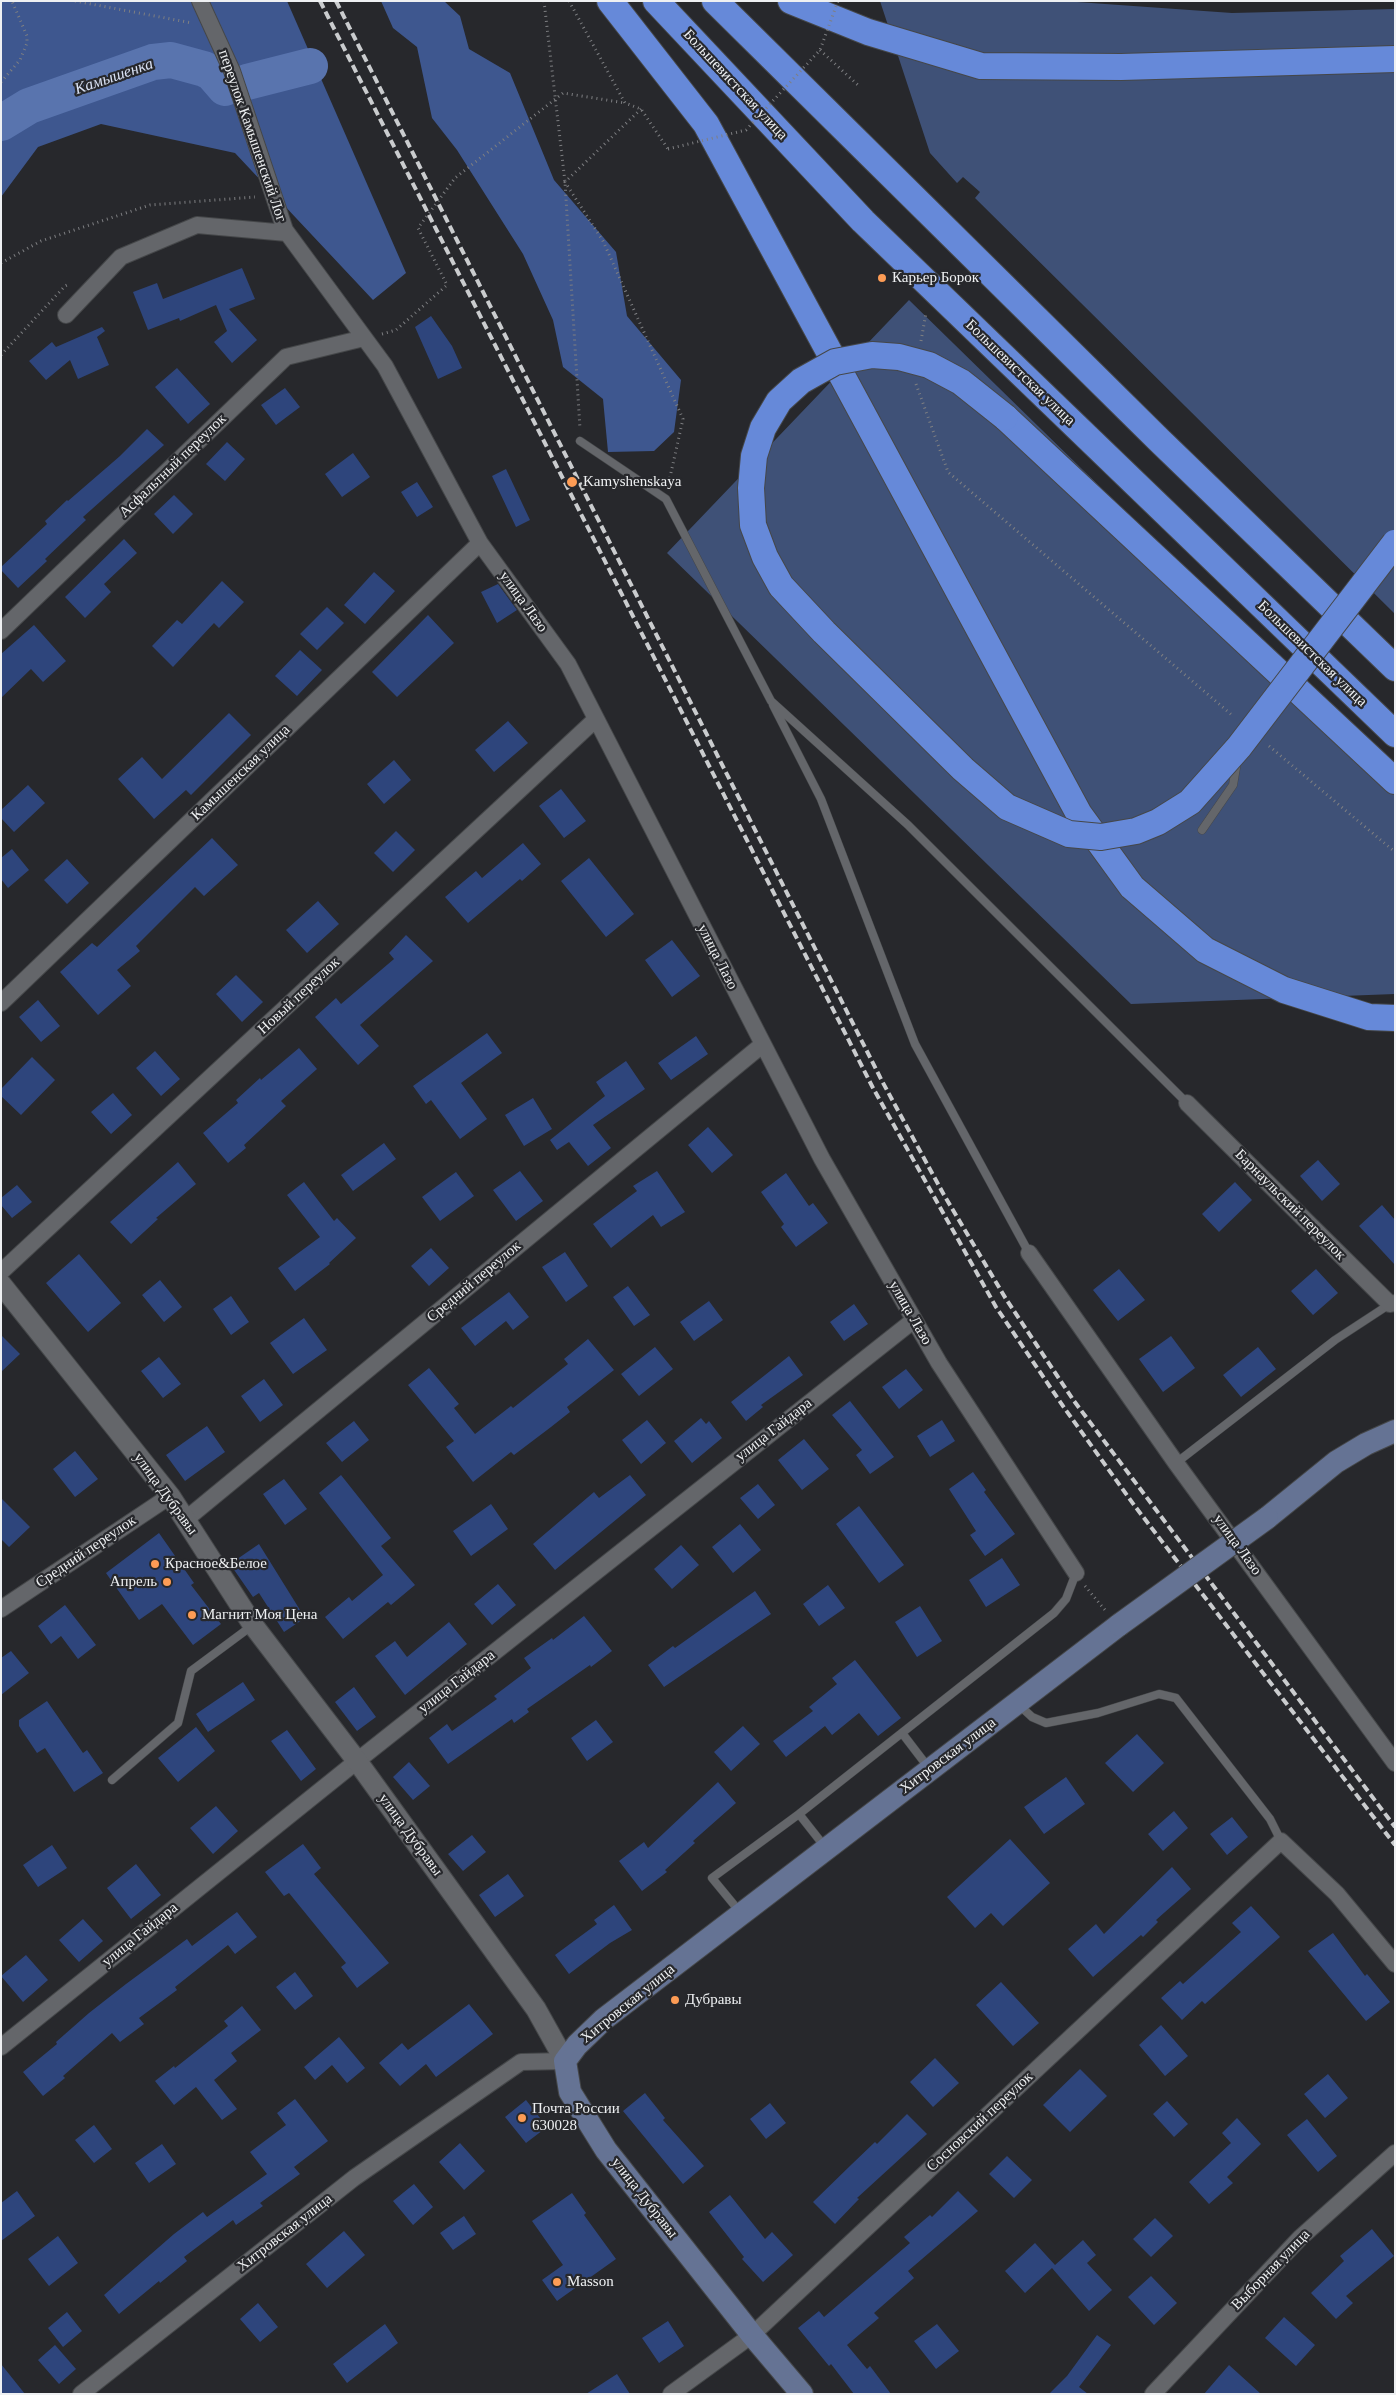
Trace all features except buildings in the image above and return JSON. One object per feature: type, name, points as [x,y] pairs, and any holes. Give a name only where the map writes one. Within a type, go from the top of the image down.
[{"type":"highway","points":[[610,1],[706,124],[1079,814],[1132,888],[1205,950],[1284,990],[1369,1017],[1395,1018]]},
{"type":"highway","name":"Большевистская улица","points":[[656,1],[863,221],[1395,734]]},
{"type":"highway","points":[[715,1],[1159,440],[1395,668]]},
{"type":"highway","points":[[791,1],[868,32],[981,66],[1122,67],[1395,58]]},
{"type":"highway","points":[[1395,543],[1251,744],[1190,802],[1158,822],[1136,830],[1101,837],[1069,834],[1007,807],[963,769],[824,632],[781,586],[765,557],[753,525],[751,488],[754,456],[763,428],[779,402],[801,381],[835,362],[872,354],[899,357],[928,365],[961,382],[1006,417],[1395,781]]},
{"type":"main road","name":"Хитровская улица","points":[[565,2061],[577,2045],[604,2019],[1017,1703],[1267,1518],[1336,1462],[1366,1444],[1395,1431]]},
{"type":"main road","name":"улица Дубравы","points":[[565,2061],[570,2092],[606,2150],[752,2336],[802,2394]]},
{"type":"street","name":"переулок Камышенский Лог","points":[[200,1],[232,71],[287,233],[364,338]]},
{"type":"street","points":[[66,315],[121,257],[197,225],[287,233]]},
{"type":"street","name":"улица Лазо","points":[[364,338],[385,366],[480,543],[568,664],[822,1159],[914,1320],[939,1363],[1076,1573]]},
{"type":"street","name":"Асфальтный переулок","points":[[1,631],[286,357],[364,338]]},
{"type":"street","name":"Камышенская улица","points":[[1,1003],[480,543]]},
{"type":"street","name":"Новый переулок","points":[[1,1272],[596,719]]},
{"type":"street","name":"Средний переулок","points":[[185,1520],[762,1045]]},
{"type":"street","name":"Барнаульский переулок","points":[[1187,1103],[1392,1304]]},
{"type":"street","name":"улица Лазо","points":[[1029,1253],[1176,1462],[1395,1763]]},
{"type":"street","name":"улица Дубравы","points":[[1,1284],[170,1496],[253,1625],[357,1761],[536,2009],[565,2061]]},
{"type":"street","name":"улица Гайдара","points":[[1,2047],[357,1761],[914,1320]]},
{"type":"street","name":"Средний переулок","points":[[1,1609],[170,1496]]},
{"type":"street","points":[[1281,1841],[1337,1894],[1395,1964]]},
{"type":"street","name":"Сосновский переулок","points":[[671,2394],[752,2336],[1281,1841]]},
{"type":"street","name":"Хитровская улица","points":[[81,2394],[354,2178],[521,2062],[565,2061]]},
{"type":"street","name":"Выборная улица","points":[[1153,2394],[1300,2238],[1395,2152]]},
{"type":"lane","points":[[580,441],[666,499],[821,799],[915,1044],[1029,1253]]},
{"type":"lane","points":[[771,701],[908,825],[1187,1103]]},
{"type":"lane","points":[[1202,830],[1233,785],[1251,744]]},
{"type":"lane","points":[[1176,1462],[1335,1340],[1392,1304]]},
{"type":"lane","points":[[742,1914],[712,1878],[799,1814],[1054,1613],[1066,1599],[1076,1573]]},
{"type":"lane","points":[[112,1780],[178,1722],[190,1671],[253,1625]]},
{"type":"lane","points":[[1017,1703],[1032,1717],[1046,1723],[1098,1713],[1159,1694],[1176,1698],[1270,1819],[1281,1841]]},
{"type":"lane","points":[[902,1733],[930,1770]]},
{"type":"lane","points":[[799,1814],[827,1849]]},
{"type":"path","points":[[1,82],[20,60],[27,43],[27,36],[12,1]]},
{"type":"path","points":[[75,1],[212,27]]},
{"type":"path","points":[[544,1],[565,182],[580,441]]},
{"type":"path","points":[[569,1],[625,102]]},
{"type":"path","points":[[364,338],[396,330],[447,285],[418,228],[455,178],[563,93],[625,102],[642,109],[668,149],[746,130],[820,50],[838,1]]},
{"type":"path","points":[[820,50],[859,86]]},
{"type":"path","points":[[565,182],[642,109]]},
{"type":"path","points":[[565,182],[603,241],[683,420],[666,499]]},
{"type":"path","points":[[1,263],[41,241],[150,206],[273,195]]},
{"type":"path","points":[[921,344],[927,307]]},
{"type":"path","points":[[915,380],[948,472],[1240,722]]},
{"type":"path","points":[[1251,744],[1395,852]]},
{"type":"path","points":[[1076,1573],[1101,1606]]},
{"type":"shaded area","points":[[1,1],[287,1],[406,273],[373,300],[235,153],[101,124],[38,147],[1,197]]},
{"type":"shaded area","points":[[381,1],[444,1],[460,16],[469,49],[510,73],[554,180],[616,252],[627,316],[681,380],[674,432],[654,451],[608,452],[603,399],[563,367],[553,320],[523,254],[457,150],[432,118],[417,47],[393,28]]},
{"type":"shaded area","points":[[880,1],[1063,1],[1232,13],[1395,9],[1395,614],[975,198],[980,192],[963,177],[957,183],[930,153]]},
{"type":"shaded area","points":[[909,300],[1395,775],[1395,994],[1131,1004],[667,553]]},
{"type":"waterway","name":"Камышенка","points":[[1,123],[29,106],[153,62],[171,60],[204,69],[212,73],[225,88]]},
{"type":"waterway","name":"Камышенка","points":[[247,82],[310,66]]},
{"type":"railway","points":[[320,1],[873,1088],[996,1307],[1065,1409],[1134,1505],[1395,1845]]},
{"type":"railway","points":[[336,1],[882,1081],[944,1195],[1006,1299],[1074,1401],[1395,1827]]},
{"type":"place","name":"Карьер Борок","points":[[882,278]]},
{"type":"place","name":"Kamyshenskaya","points":[[572,482]]},
{"type":"place","name":"Красное&Белое","points":[[155,1564]]},
{"type":"place","name":"Апрель","points":[[167,1582]]},
{"type":"place","name":"Магнит Моя Цена","points":[[192,1615]]},
{"type":"place","name":"Дубравы","points":[[675,2000]]},
{"type":"place","name":"Почта России 630028","points":[[522,2118]]},
{"type":"place","name":"Masson","points":[[557,2282]]}]
